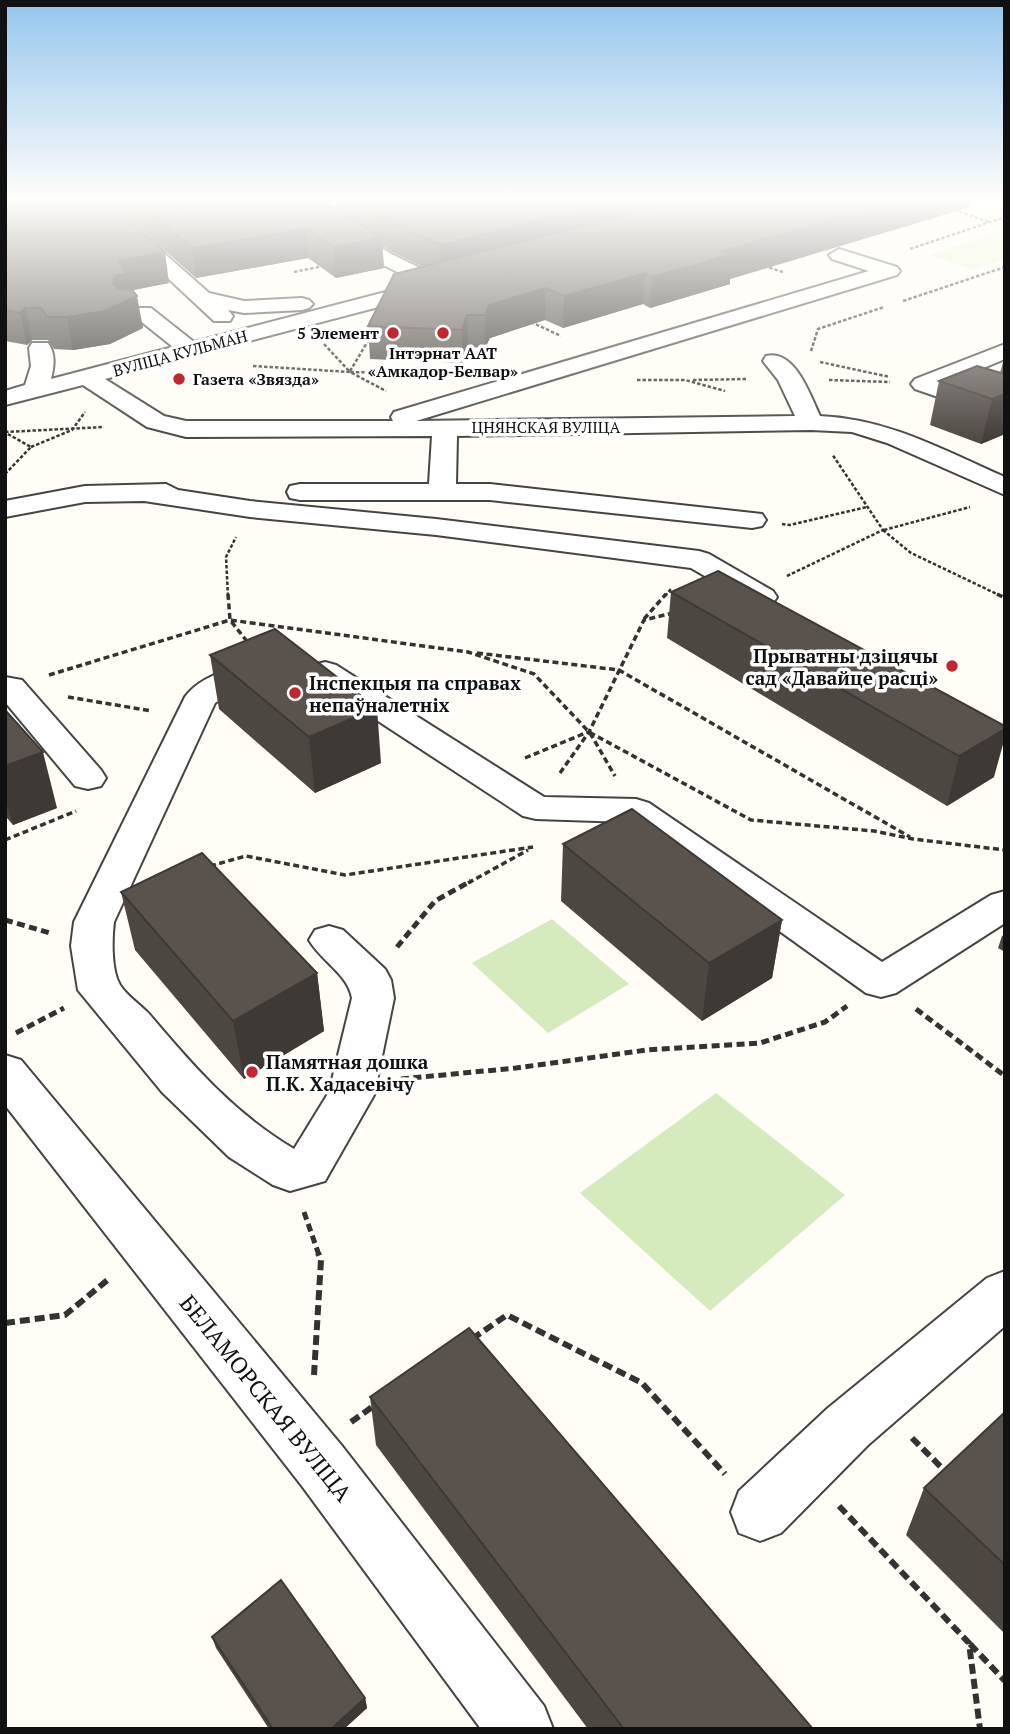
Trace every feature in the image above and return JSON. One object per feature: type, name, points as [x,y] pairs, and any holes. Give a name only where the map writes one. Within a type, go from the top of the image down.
[{"type":"street","points":[[184,282],[245,336]]},
{"type":"street","points":[[437,282],[442,284]]},
{"type":"street","points":[[375,428],[441,404],[853,282]]},
{"type":"street","points":[[202,298],[222,304],[271,307],[364,292],[442,284]]},
{"type":"street","name":"ВУЛІЦА КУЛЬМАН","points":[[5,398],[442,284]]},
{"type":"street","points":[[132,313],[144,313],[190,351]]},
{"type":"street","points":[[35,391],[43,366],[40,348]]},
{"type":"street","points":[[923,384],[1005,351]]},
{"type":"street","points":[[774,360],[789,378],[811,423]]},
{"type":"street","name":"ЦНЯНСКАЯ ВУЛІЦА","points":[[88,378],[156,422],[186,429],[811,423],[854,425],[896,438],[1005,487]]},
{"type":"street","points":[[923,384],[1005,414]]},
{"type":"street","points":[[442,492],[445,428]]},
{"type":"street","points":[[141,492],[250,509],[436,527],[699,560],[789,612]]},
{"type":"street","points":[[5,509],[85,495],[141,492],[490,492],[752,520]]},
{"type":"street","points":[[329,940],[370,979],[373,998],[351,1095],[308,1167],[290,1171],[246,1144],[178,1080],[132,1023],[99,990],[95,976],[92,946],[94,922],[202,697],[222,685],[286,662],[314,665],[536,808],[619,810],[881,982],[1005,904]]},
{"type":"street","points":[[5,687],[10,687],[88,778]]},
{"type":"street","name":"БЕЛАМОРСКАЯ ВУЛІЦА","points":[[9,1054],[521,1729]]},
{"type":"street","points":[[760,1512],[802,1468],[876,1401],[1005,1294]]},
{"type":"path","points":[[923,384],[808,359],[818,329],[960,282]]},
{"type":"path","points":[[316,336],[350,372],[373,332]]},
{"type":"path","points":[[367,342],[375,342]]},
{"type":"path","points":[[633,380],[685,380],[724,391]]},
{"type":"path","points":[[811,423],[883,530],[911,553],[1005,598]]},
{"type":"path","points":[[5,474],[32,447],[72,430]]},
{"type":"path","points":[[5,433],[32,447]]},
{"type":"path","points":[[753,592],[883,530],[980,504]]},
{"type":"path","points":[[752,520],[790,525],[867,507]]},
{"type":"path","points":[[229,597],[230,620]]},
{"type":"path","points":[[536,808],[589,732],[644,620],[680,611]]},
{"type":"path","points":[[468,652],[619,670],[914,839]]},
{"type":"path","points":[[483,775],[589,732]]},
{"type":"path","points":[[370,979],[435,901],[533,847],[619,810],[589,732]]},
{"type":"path","points":[[5,840],[83,807],[94,789],[88,778]]},
{"type":"path","points":[[208,866],[246,856],[345,875],[533,847]]},
{"type":"path","points":[[355,1083],[516,1068],[647,1050],[760,1043],[825,1022],[881,982],[1005,1076]]},
{"type":"path","points":[[9,1054],[35,1024]]},
{"type":"path","points":[[290,1171],[321,1260],[314,1379]]},
{"type":"path","points":[[5,1323],[65,1315],[111,1277]]},
{"type":"path","points":[[462,1346],[507,1315],[642,1383],[760,1512]]},
{"type":"path","points":[[338,1430],[383,1400]]},
{"type":"path","points":[[876,1401],[958,1484]]},
{"type":"path","points":[[802,1468],[1005,1681]]},
{"type":"path","points":[[969,1643],[981,1729]]},
{"type":"green space","points":[[552,919],[629,984],[548,1033],[472,963]]},
{"type":"green space","points":[[716,1093],[845,1195],[710,1311],[580,1193]]},
{"type":"building","points":[[6,282],[113,282],[118,289],[132,290],[137,296],[105,311],[47,317],[41,308],[25,308],[20,313],[5,310]]},
{"type":"building","points":[[390,282],[614,282],[564,296],[546,288],[489,305],[485,315],[467,315],[462,330],[368,326]]},
{"type":"building","points":[[977,366],[1005,374],[1005,394],[992,399],[939,381]]},
{"type":"building","points":[[718,571],[1005,726],[1005,729],[959,756],[671,592]]},
{"type":"building","points":[[275,629],[377,708],[309,737],[210,655]]},
{"type":"building","points":[[5,710],[43,752],[5,766]]},
{"type":"building","points":[[632,809],[782,920],[709,963],[563,844]]},
{"type":"building","points":[[202,853],[317,973],[233,1021],[121,892]]},
{"type":"building","points":[[469,1328],[813,1729],[624,1729],[370,1397]]},
{"type":"building","points":[[1005,1412],[1005,1565],[924,1488]]},
{"type":"building","points":[[281,1580],[365,1698],[331,1729],[273,1729],[212,1637]]},
{"type":"place","name":"5 Элемент","points":[[393,333]]},
{"type":"place","name":"Інтэрнат ААТ «Амкадор-Белвар»","points":[[443,333]]},
{"type":"place","name":"Газета «Звязда»","points":[[179,379]]},
{"type":"place","name":"Прыватны дзіцячы сад «Давайце расці»","points":[[952,666]]},
{"type":"place","name":"Інспекцыя па справах непаўналетніх","points":[[295,693]]},
{"type":"place","name":"Памятная дошка П.К. Хадасевічу","points":[[252,1072]]}]
